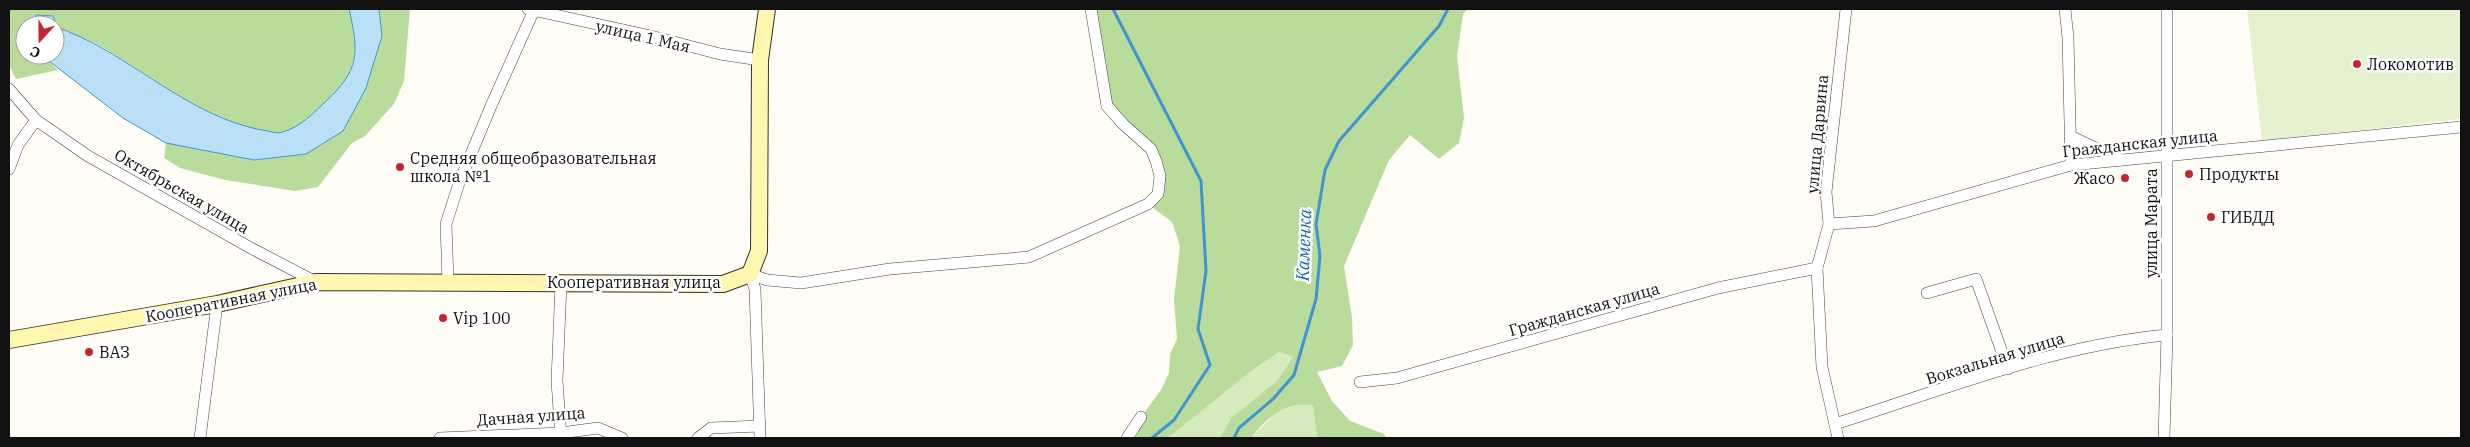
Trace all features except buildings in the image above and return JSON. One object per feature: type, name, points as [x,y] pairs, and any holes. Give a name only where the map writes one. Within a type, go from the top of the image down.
[{"type":"street","points":[[760,438],[754,290],[750,274],[759,250],[760,60],[767,9]]},
{"type":"street","points":[[750,274],[767,280],[801,283],[890,270],[1029,257],[1148,204],[1158,194],[1160,176],[1156,161],[1151,149],[1123,124],[1107,106],[1091,9]]},
{"type":"street","name":"улица Дарвина","points":[[1838,438],[1822,367],[1817,268],[1829,224],[1826,192],[1846,9]]},
{"type":"street","points":[[2064,9],[2068,38],[2071,165]]},
{"type":"street","name":"улица Марата","points":[[2166,438],[2168,9]]},
{"type":"street","points":[[448,281],[446,224],[459,183],[531,10]]},
{"type":"street","name":"улица 1 Мая","points":[[531,10],[651,36],[720,54],[760,60]]},
{"type":"street","name":"Октябрьская улица","points":[[9,89],[36,120],[88,156],[316,282]]},
{"type":"street","points":[[9,168],[18,145],[36,120]]},
{"type":"street","name":"Гражданская улица","points":[[1829,224],[1874,221],[2071,165],[2461,127]]},
{"type":"street","points":[[2070,136],[2121,160]]},
{"type":"street","name":"Гражданская улица","points":[[1360,382],[1397,378],[1718,288],[1817,268]]},
{"type":"street","name":"Кооперативная улица","points":[[9,340],[217,304],[316,282],[448,281],[723,284],[750,274]]},
{"type":"street","points":[[1927,293],[1976,279],[2008,370]]},
{"type":"street","points":[[561,283],[557,381],[561,436]]},
{"type":"street","points":[[200,438],[217,304]]},
{"type":"street","name":"Вокзальная улица","points":[[1835,424],[2095,345],[2167,335]]},
{"type":"street","points":[[1126,438],[1141,417]]},
{"type":"street","points":[[698,438],[712,428],[760,426]]},
{"type":"street","name":"Дачная улица","points":[[440,438],[561,436],[598,428],[622,438]]},
{"type":"green space","points":[[9,9],[349,9],[355,48],[351,70],[338,90],[305,120],[293,129],[281,133],[260,132],[237,125],[189,101],[102,47],[65,30],[65,15],[15,15],[15,65],[52,65],[58,70],[16,79],[9,65]]},
{"type":"green space","points":[[379,9],[410,9],[404,81],[394,104],[365,136],[352,143],[318,187],[295,191],[225,180],[180,168],[164,158],[166,143],[254,160],[306,154],[343,131],[366,88],[382,36]]},
{"type":"green space","points":[[1091,9],[1468,9],[1463,14],[1457,56],[1464,118],[1459,143],[1439,159],[1410,135],[1389,160],[1344,266],[1352,318],[1353,345],[1342,366],[1317,372],[1332,401],[1350,421],[1384,434],[1386,438],[1317,438],[1313,405],[1303,404],[1294,405],[1278,412],[1251,438],[1220,438],[1231,418],[1277,381],[1293,357],[1279,352],[1254,369],[1168,438],[1135,438],[1142,424],[1141,417],[1161,390],[1169,373],[1170,354],[1177,339],[1174,299],[1180,246],[1172,222],[1148,204],[1158,194],[1156,161],[1107,106]]},
{"type":"green space","name":"Локомотив","points":[[2247,9],[2461,9],[2461,119],[2262,141]]},
{"type":"green space","points":[[1279,352],[1293,357],[1277,381],[1231,418],[1220,438],[1168,438],[1254,369]]},
{"type":"green space","points":[[1300,402],[1313,404],[1317,438],[1251,438],[1278,411]]},
{"type":"water","points":[[349,9],[379,9],[382,36],[366,88],[343,131],[306,154],[254,160],[166,143],[123,118],[54,65],[65,65],[65,30],[102,48],[202,109],[245,126],[280,133],[295,127],[306,119],[345,80],[354,60],[355,49]]},
{"type":"waterway","points":[[1113,9],[1201,181],[1206,271],[1198,329],[1210,365],[1174,420],[1152,438]]},
{"type":"waterway","name":"Каменка","points":[[1234,438],[1239,428],[1273,399],[1294,375],[1316,299],[1320,256],[1316,224],[1325,170],[1339,141],[1439,26],[1448,9]]},
{"type":"place","name":"Локомотив","points":[[2357,64]]},
{"type":"place","name":"Средняя общеобразовательная школа №1","points":[[400,167]]},
{"type":"place","name":"Продукты","points":[[2189,174]]},
{"type":"place","name":"Жасо","points":[[2125,178]]},
{"type":"place","name":"ГИБДД","points":[[2211,217]]},
{"type":"place","name":"Vip 100","points":[[443,318]]},
{"type":"place","name":"ВАЗ","points":[[89,352]]}]
